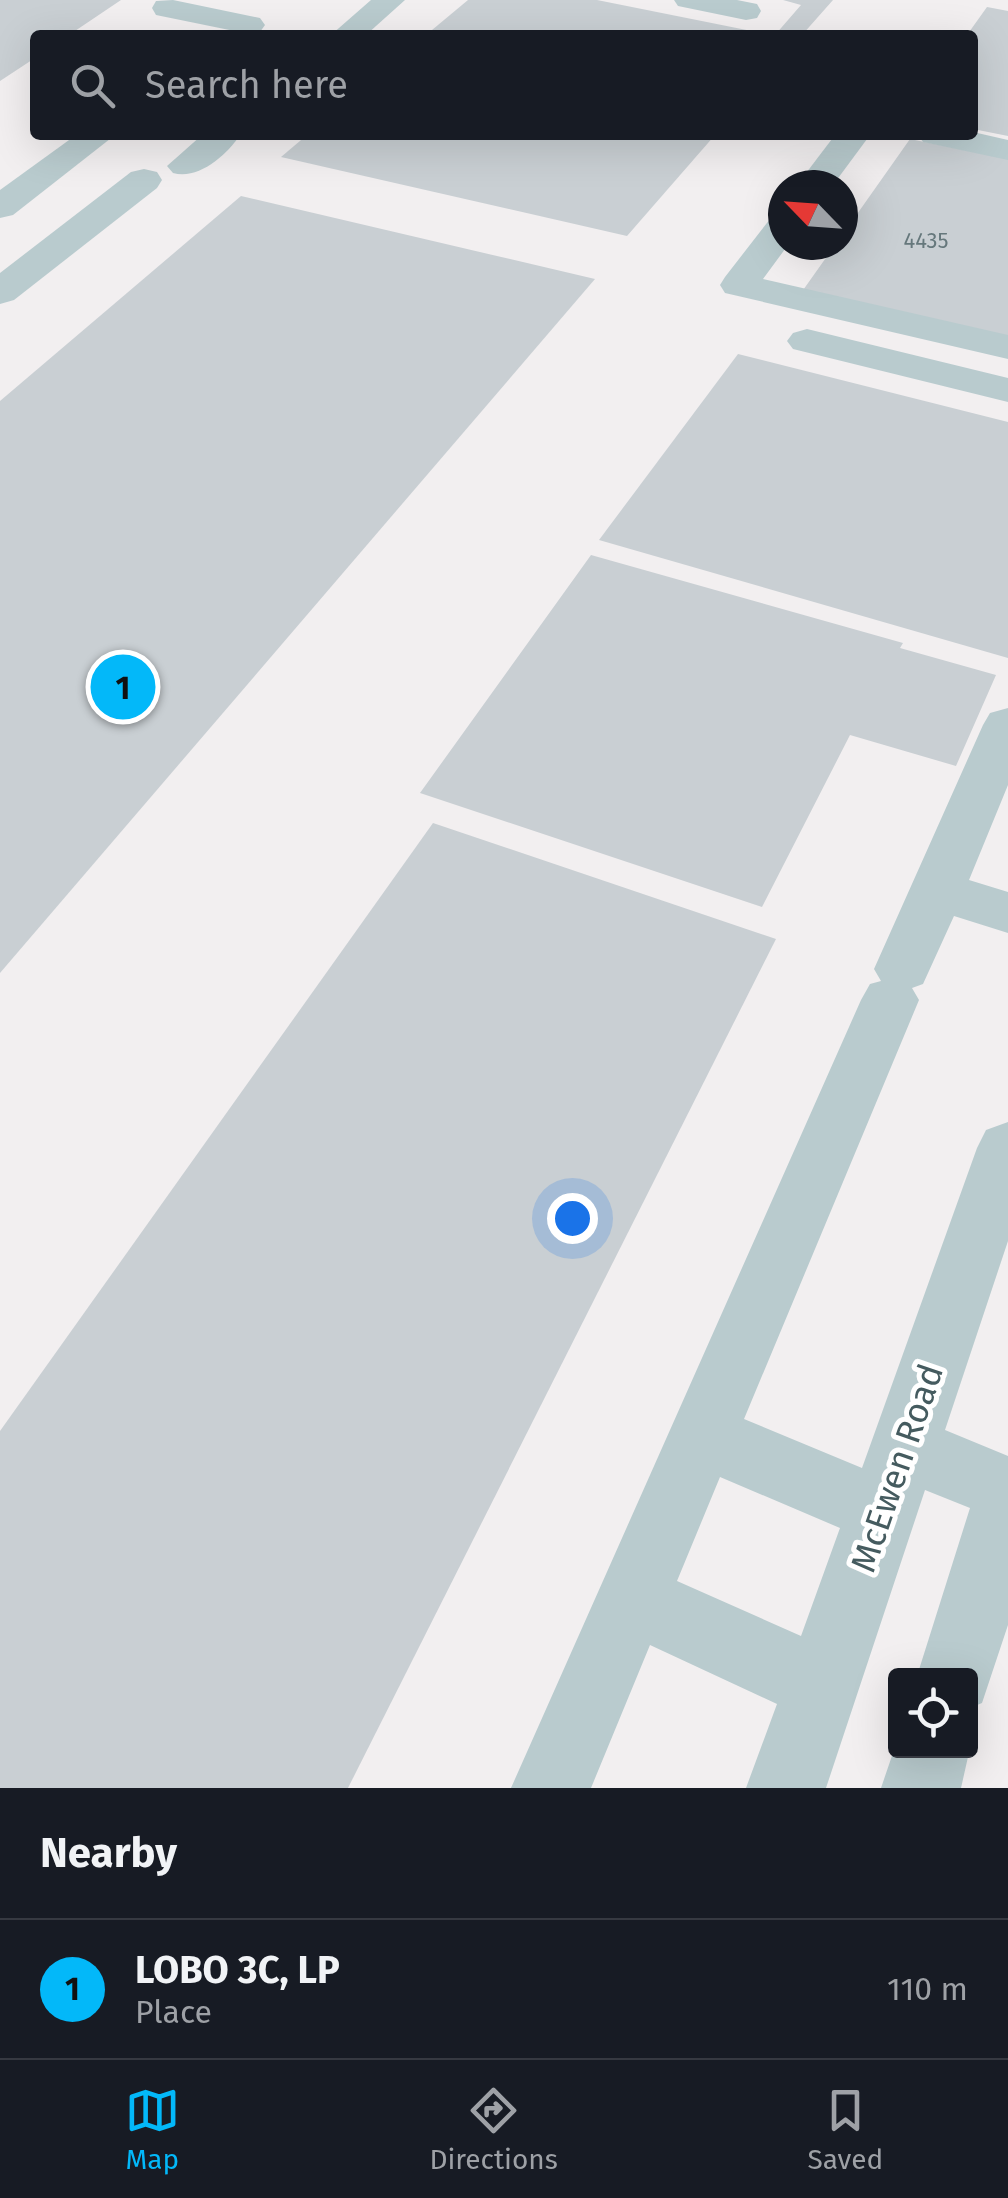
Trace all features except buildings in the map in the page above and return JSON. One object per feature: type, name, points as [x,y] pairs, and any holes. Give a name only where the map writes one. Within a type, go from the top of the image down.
[{"type":"street","points":[[353,30],[390,0]]},
{"type":"street","points":[[689,0],[746,11]]},
{"type":"street","points":[[163,11],[252,23]]},
{"type":"street","points":[[0,207],[91,140]]},
{"type":"street","points":[[185,166],[217,140]]},
{"type":"street","points":[[826,170],[849,140]]},
{"type":"street","points":[[960,140],[1008,150]]},
{"type":"street","points":[[0,292],[144,180]]},
{"type":"street","points":[[0,228],[62,244]]},
{"type":"street","points":[[768,247],[739,285],[1008,346]]},
{"type":"street","points":[[806,342],[1008,390]]},
{"type":"street","points":[[551,1788],[1008,725]]},
{"type":"street","points":[[937,890],[1008,913]]},
{"type":"street","name":"McEwen Road","points":[[786,1788],[1008,1148]]},
{"type":"street","points":[[702,1435],[882,1511]]},
{"type":"street","points":[[904,1446],[1008,1490]]},
{"type":"street","points":[[957,1668],[1008,1502]]},
{"type":"street","points":[[632,1599],[822,1685]]},
{"type":"street","points":[[921,1788],[930,1758]]},
{"type":"place","name":"LOBO 3C, LP","points":[[123,687]]}]
